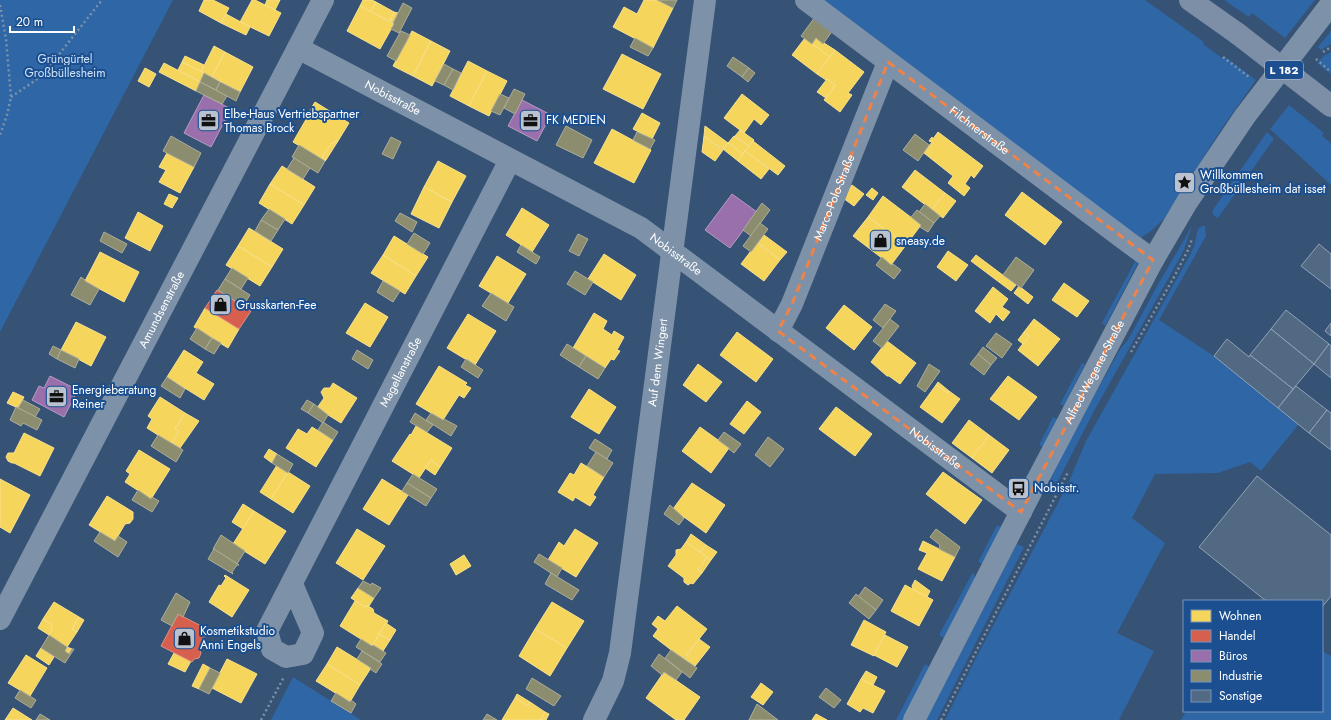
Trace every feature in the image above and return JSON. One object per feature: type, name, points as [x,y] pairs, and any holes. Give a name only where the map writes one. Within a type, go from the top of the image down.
[{"type":"main road","name":"L 182","points":[[1190,0],[1238,34],[1331,106]]},
{"type":"street","name":"Amundsenstraße","points":[[0,619],[323,0]]},
{"type":"street","name":"Auf dem Wingert","points":[[594,720],[613,680],[620,653],[705,0]]},
{"type":"street","name":"Filchnerstraße","points":[[806,0],[1121,238],[1153,260]]},
{"type":"street","name":"Alfred-Wegener-Straße","points":[[914,720],[1153,260],[1187,202],[1245,116],[1331,4]]},
{"type":"street","name":"Nobisstraße","points":[[298,48],[641,228],[1021,512]]},
{"type":"street","name":"Marco-Polo-Straße","points":[[778,331],[792,304],[888,62]]},
{"type":"street","name":"Magellanstraße","points":[[292,656],[286,657],[272,648],[267,631],[510,160]]},
{"type":"street","points":[[292,584],[313,633],[303,654],[292,656]]},
{"type":"path","points":[[11,97],[36,80],[53,62],[102,0]]},
{"type":"path","points":[[0,5],[6,39],[11,97],[7,116],[0,135]]},
{"type":"path","points":[[1313,62],[1322,52],[1331,47]]},
{"type":"path","points":[[1223,57],[1250,78]]},
{"type":"path","points":[[1318,61],[1331,72]]},
{"type":"path","points":[[1130,354],[1183,260],[1194,233]]},
{"type":"path","points":[[941,720],[1070,468]]},
{"type":"path","points":[[261,720],[287,673],[292,656]]},
{"type":"highlighted area","points":[[888,62],[1153,260],[1021,512],[778,331],[792,304]]},
{"type":"green space","name":"Grüngürtel Großbüllesheim","points":[[0,0],[173,0],[0,332]]},
{"type":"green space","points":[[816,0],[1145,0],[1204,42],[1203,44],[1222,58],[1224,56],[1256,80],[1222,128],[1164,219],[1151,231],[1139,239]]},
{"type":"green space","points":[[1224,0],[1315,0],[1285,38],[1252,13],[1249,17]]},
{"type":"green space","points":[[1331,31],[1331,44],[1321,50],[1318,47]]},
{"type":"green space","points":[[1331,52],[1331,74],[1317,63],[1325,55]]},
{"type":"green space","points":[[1289,105],[1324,133],[1322,136],[1331,143],[1331,185],[1270,129]]},
{"type":"green space","points":[[1267,132],[1274,139],[1218,218],[1214,216],[1212,211]]},
{"type":"green space","points":[[1192,226],[1182,254],[1094,411],[1057,483],[1050,480],[1080,420],[1121,348],[1128,340]]},
{"type":"green space","points":[[1205,226],[1206,236],[1159,320],[1214,356],[1299,424],[1261,471],[1250,462],[1218,473],[1155,474],[1132,518],[1165,543],[1117,633],[1154,651],[1119,720],[945,720],[978,654],[1068,484],[1086,441],[1190,255],[1198,229]]},
{"type":"green space","points":[[1138,256],[1138,263],[1105,326],[1102,323]]},
{"type":"green space","points":[[1082,363],[1085,364],[1064,406],[1060,404]]},
{"type":"green space","points":[[1053,417],[1057,419],[1043,447],[1039,445]]},
{"type":"green space","points":[[997,525],[1001,527],[983,564],[978,562]]},
{"type":"green space","points":[[1017,544],[1024,547],[937,720],[926,720]]},
{"type":"green space","points":[[973,572],[975,577],[944,638],[939,635]]},
{"type":"green space","points":[[1323,652],[1331,656],[1331,720],[1181,720],[1185,712],[1323,712]]},
{"type":"green space","points":[[925,664],[930,667],[903,720],[896,720]]},
{"type":"green space","points":[[293,677],[361,720],[271,720]]},
{"type":"building: Wohnen","points":[[204,0],[213,0],[229,8],[221,23],[199,11]]},
{"type":"building: Wohnen","points":[[252,0],[255,0],[281,13],[269,36],[240,22]]},
{"type":"building: Wohnen","points":[[267,0],[280,0],[275,10],[265,5]]},
{"type":"building: Wohnen","points":[[363,0],[372,0],[376,2],[371,12],[360,6]]},
{"type":"building: Wohnen","points":[[644,0],[657,0],[673,8],[653,48],[613,27],[624,7],[637,14]]},
{"type":"building: Wohnen","points":[[376,2],[394,12],[390,21],[371,12]]},
{"type":"building: Wohnen","points":[[360,6],[394,24],[380,49],[347,31]]},
{"type":"building: Wohnen","points":[[394,12],[398,13],[393,23],[390,21]]},
{"type":"building: Wohnen","points":[[226,14],[250,27],[246,35],[221,23]]},
{"type":"building: Wohnen","points":[[412,31],[431,41],[413,76],[393,66]]},
{"type":"building: Wohnen","points":[[805,38],[830,57],[817,74],[792,55]]},
{"type":"building: Wohnen","points":[[816,38],[835,50],[830,57],[812,44]]},
{"type":"building: Wohnen","points":[[431,41],[450,51],[432,86],[413,76]]},
{"type":"building: Wohnen","points":[[214,46],[225,52],[212,77],[201,72]]},
{"type":"building: Wohnen","points":[[835,50],[864,72],[848,93],[852,95],[840,112],[824,100],[835,85],[817,74]]},
{"type":"building: Wohnen","points":[[225,52],[253,67],[240,92],[212,77]]},
{"type":"building: Wohnen","points":[[622,54],[661,74],[643,109],[603,89]]},
{"type":"building: Wohnen","points":[[185,56],[204,65],[201,72],[182,62]]},
{"type":"building: Wohnen","points":[[468,61],[487,71],[469,106],[450,96]]},
{"type":"building: Wohnen","points":[[182,62],[204,73],[200,82],[178,70]]},
{"type":"building: Wohnen","points":[[164,63],[200,82],[196,91],[159,72]]},
{"type":"building: Wohnen","points":[[145,68],[156,74],[149,87],[138,81]]},
{"type":"building: Wohnen","points":[[487,71],[507,81],[489,116],[469,106]]},
{"type":"building: Wohnen","points":[[827,79],[835,85],[826,98],[817,92]]},
{"type":"building: Wohnen","points":[[742,94],[769,115],[761,125],[754,119],[744,133],[724,118]]},
{"type":"building: Wohnen","points":[[315,102],[349,123],[338,141],[332,143],[322,157],[326,160],[325,161],[293,142]]},
{"type":"building: Wohnen","points":[[642,113],[660,123],[652,139],[633,129]]},
{"type":"building: Wohnen","points":[[705,126],[728,143],[723,149],[704,136]]},
{"type":"building: Wohnen","points":[[612,129],[651,150],[634,183],[594,163]]},
{"type":"building: Wohnen","points":[[740,130],[754,140],[749,146],[735,136]]},
{"type":"building: Wohnen","points":[[938,132],[983,166],[974,178],[971,175],[965,184],[970,188],[964,196],[948,183],[953,176],[924,153],[932,142],[929,141],[932,137],[933,139]]},
{"type":"building: Wohnen","points":[[704,136],[723,150],[715,161],[702,152]]},
{"type":"building: Wohnen","points":[[734,136],[749,146],[743,154],[728,143]]},
{"type":"building: Wohnen","points":[[338,141],[326,160],[322,157],[332,143]]},
{"type":"building: Wohnen","points":[[753,141],[785,166],[778,175],[745,151]]},
{"type":"building: Wohnen","points":[[728,143],[743,154],[738,161],[723,149]]},
{"type":"building: Wohnen","points":[[745,151],[769,169],[761,179],[738,161]]},
{"type":"building: Wohnen","points":[[167,153],[194,167],[180,193],[159,182],[166,170],[159,167]]},
{"type":"building: Wohnen","points":[[438,161],[466,176],[452,202],[424,187]]},
{"type":"building: Wohnen","points":[[282,166],[315,187],[304,205],[270,184]]},
{"type":"building: Wohnen","points":[[915,170],[945,193],[932,210],[902,187]]},
{"type":"building: Wohnen","points":[[270,184],[304,205],[292,224],[259,203]]},
{"type":"building: Wohnen","points":[[852,185],[864,194],[854,206],[843,198]]},
{"type":"building: Wohnen","points":[[424,187],[452,202],[439,228],[411,214]]},
{"type":"building: Wohnen","points":[[872,188],[878,193],[873,200],[866,195]]},
{"type":"building: Wohnen","points":[[1022,192],[1062,222],[1045,245],[1005,215]]},
{"type":"building: Wohnen","points":[[945,193],[956,201],[943,218],[932,210]]},
{"type":"building: Wohnen","points":[[169,194],[178,198],[172,208],[164,204]]},
{"type":"building: Wohnen","points":[[883,196],[921,225],[906,245],[868,217]]},
{"type":"building: Wohnen","points":[[522,208],[549,225],[532,252],[506,235]]},
{"type":"building: Wohnen","points":[[138,212],[163,226],[150,251],[125,238]]},
{"type":"building: Wohnen","points":[[868,217],[906,245],[891,265],[853,236]]},
{"type":"building: Wohnen","points":[[249,228],[283,249],[272,267],[238,246]]},
{"type":"building: Wohnen","points":[[764,235],[787,252],[780,260],[758,243]]},
{"type":"building: Wohnen","points":[[394,236],[428,257],[416,276],[383,255]]},
{"type":"building: Wohnen","points":[[757,243],[780,260],[764,281],[741,264]]},
{"type":"building: Wohnen","points":[[238,246],[272,267],[260,286],[226,265]]},
{"type":"building: Wohnen","points":[[948,251],[968,265],[956,281],[937,267]]},
{"type":"building: Wohnen","points":[[100,252],[139,272],[124,302],[85,281]]},
{"type":"building: Wohnen","points":[[604,254],[636,275],[621,300],[588,279]]},
{"type":"building: Wohnen","points":[[383,255],[416,276],[405,294],[371,273]]},
{"type":"building: Wohnen","points":[[976,255],[1016,285],[1011,291],[971,261]]},
{"type":"building: Wohnen","points":[[497,256],[526,274],[508,303],[479,286]]},
{"type":"building: Wohnen","points":[[1064,283],[1089,301],[1077,317],[1052,300]]},
{"type":"building: Wohnen","points":[[1019,286],[1033,297],[1028,304],[1014,293]]},
{"type":"building: Wohnen","points":[[993,287],[1008,299],[1002,307],[1010,312],[1003,321],[996,314],[990,323],[975,311]]},
{"type":"building: Wohnen","points":[[365,303],[388,317],[370,347],[346,333]]},
{"type":"building: Wohnen","points":[[844,305],[872,327],[854,350],[826,328]]},
{"type":"building: Wohnen","points":[[205,308],[239,329],[228,348],[194,327]]},
{"type":"building: Wohnen","points":[[594,313],[607,321],[603,329],[612,335],[614,331],[624,337],[617,350],[620,351],[614,360],[611,359],[605,368],[573,348]]},
{"type":"building: Wohnen","points":[[468,314],[496,331],[475,365],[447,348]]},
{"type":"building: Wohnen","points":[[1034,319],[1060,339],[1038,366],[1018,350],[1029,336],[1024,332]]},
{"type":"building: Wohnen","points":[[76,322],[106,337],[91,366],[61,350]]},
{"type":"building: Wohnen","points":[[737,332],[773,359],[756,382],[720,355]]},
{"type":"building: Wohnen","points":[[1024,332],[1029,336],[1023,344],[1018,340]]},
{"type":"building: Wohnen","points":[[887,341],[916,363],[900,384],[887,376],[871,362]]},
{"type":"building: Wohnen","points":[[184,350],[203,362],[196,373],[214,384],[204,400],[167,377]]},
{"type":"building: Wohnen","points":[[698,364],[722,382],[706,402],[683,385]]},
{"type":"building: Wohnen","points":[[439,366],[467,383],[465,385],[471,388],[464,398],[459,395],[443,420],[416,404]]},
{"type":"building: Wohnen","points":[[1008,376],[1037,397],[1019,420],[990,399]]},
{"type":"building: Wohnen","points":[[938,382],[949,391],[948,393],[936,385]]},
{"type":"building: Wohnen","points":[[333,383],[357,398],[341,423],[317,408],[324,398],[321,392],[324,388],[330,388]]},
{"type":"building: Wohnen","points":[[936,385],[948,393],[949,391],[960,399],[942,423],[920,407]]},
{"type":"building: Wohnen","points":[[589,389],[616,407],[599,434],[571,417]]},
{"type":"building: Wohnen","points":[[13,392],[24,397],[18,408],[7,403]]},
{"type":"building: Wohnen","points":[[160,397],[185,413],[175,429],[179,431],[172,444],[147,428],[152,419],[148,416]]},
{"type":"building: Wohnen","points":[[747,401],[761,412],[744,434],[730,424]]},
{"type":"building: Wohnen","points":[[836,407],[872,434],[855,456],[819,429]]},
{"type":"building: Wohnen","points":[[185,413],[199,421],[180,448],[172,443],[179,431],[175,429]]},
{"type":"building: Wohnen","points":[[969,420],[989,435],[972,458],[952,443]]},
{"type":"building: Wohnen","points":[[416,426],[452,448],[440,467],[431,460],[419,478],[392,461]]},
{"type":"building: Wohnen","points":[[312,427],[333,440],[316,467],[286,448],[298,429],[307,434]]},
{"type":"building: Wohnen","points":[[700,427],[729,448],[711,473],[682,451]]},
{"type":"building: Wohnen","points":[[24,433],[54,448],[40,476],[8,461],[6,457],[8,453],[14,453]]},
{"type":"building: Wohnen","points":[[989,435],[1009,450],[992,473],[972,458]]},
{"type":"building: Wohnen","points":[[269,449],[277,454],[272,463],[264,457]]},
{"type":"building: Wohnen","points":[[139,450],[170,469],[151,499],[125,482],[130,474],[126,471]]},
{"type":"building: Wohnen","points":[[431,460],[440,467],[435,475],[425,468]]},
{"type":"building: Wohnen","points":[[581,463],[604,477],[593,495],[596,497],[590,506],[575,497],[573,501],[558,492],[570,473],[574,475]]},
{"type":"building: Wohnen","points":[[277,465],[288,473],[271,499],[260,492]]},
{"type":"building: Wohnen","points":[[288,472],[310,486],[293,513],[271,499]]},
{"type":"building: Wohnen","points":[[943,472],[982,500],[965,524],[926,494]]},
{"type":"building: Wohnen","points":[[0,479],[30,495],[10,533],[0,527]]},
{"type":"building: Wohnen","points":[[382,479],[408,495],[389,525],[363,509]]},
{"type":"building: Wohnen","points":[[692,483],[725,505],[706,533],[673,509]]},
{"type":"building: Wohnen","points":[[107,496],[133,512],[133,519],[130,523],[125,524],[115,541],[89,525]]},
{"type":"building: Wohnen","points":[[243,504],[254,511],[243,529],[232,522]]},
{"type":"building: Wohnen","points":[[254,511],[286,531],[265,564],[233,544]]},
{"type":"building: Wohnen","points":[[357,529],[385,546],[363,580],[336,563]]},
{"type":"building: Wohnen","points":[[575,529],[598,543],[576,577],[548,560],[559,542],[564,546]]},
{"type":"building: Wohnen","points":[[691,534],[706,545],[700,552],[686,542]]},
{"type":"building: Wohnen","points":[[923,541],[955,557],[942,581],[918,569],[927,553],[919,550]]},
{"type":"building: Wohnen","points":[[686,542],[707,557],[698,570],[702,573],[693,584],[691,583],[688,585],[684,582],[684,578],[668,566],[676,555],[676,550],[681,549]]},
{"type":"building: Wohnen","points":[[706,545],[717,552],[711,560],[700,552]]},
{"type":"building: Wohnen","points":[[464,555],[471,566],[456,575],[450,564]]},
{"type":"building: Wohnen","points":[[707,557],[711,560],[702,573],[698,570]]},
{"type":"building: Wohnen","points":[[225,575],[249,590],[232,617],[209,602],[219,585],[221,586],[226,578],[224,576]]},
{"type":"building: Wohnen","points":[[915,580],[930,591],[927,597],[913,590],[912,586]]},
{"type":"building: Wohnen","points":[[905,585],[933,600],[919,626],[891,611]]},
{"type":"building: Wohnen","points":[[358,588],[374,598],[369,606],[365,607],[351,598]]},
{"type":"building: Wohnen","points":[[355,601],[365,607],[368,606],[373,609],[374,613],[388,621],[372,646],[340,626]]},
{"type":"building: Wohnen","points":[[54,602],[79,617],[72,629],[77,632],[67,647],[49,635],[52,630],[51,624],[43,619]]},
{"type":"building: Wohnen","points":[[552,602],[584,621],[567,648],[535,629]]},
{"type":"building: Wohnen","points":[[677,606],[707,629],[683,659],[653,636],[658,629],[652,624],[658,616],[665,621]]},
{"type":"building: Wohnen","points":[[79,617],[84,620],[77,632],[72,629]]},
{"type":"building: Wohnen","points":[[43,619],[51,624],[52,630],[49,635],[38,628]]},
{"type":"building: Wohnen","points":[[864,620],[886,632],[874,656],[851,645]]},
{"type":"building: Wohnen","points":[[386,623],[396,630],[390,640],[379,634]]},
{"type":"building: Wohnen","points":[[535,629],[567,648],[550,676],[519,656]]},
{"type":"building: Wohnen","points":[[379,634],[390,640],[383,651],[373,645]]},
{"type":"building: Wohnen","points":[[885,635],[908,647],[897,667],[874,655]]},
{"type":"building: Wohnen","points":[[699,639],[710,647],[695,666],[684,659]]},
{"type":"building: Wohnen","points":[[67,647],[72,649],[69,654],[65,651]]},
{"type":"building: Wohnen","points":[[337,647],[371,668],[360,685],[327,664]]},
{"type":"building: Wohnen","points":[[41,648],[54,657],[49,665],[36,656]]},
{"type":"building: Wohnen","points":[[174,653],[191,661],[185,672],[168,664]]},
{"type":"building: Wohnen","points":[[26,655],[47,668],[30,696],[8,683]]},
{"type":"building: Wohnen","points":[[227,659],[257,674],[241,703],[212,688]]},
{"type":"building: Wohnen","points":[[203,664],[210,668],[199,689],[192,686]]},
{"type":"building: Wohnen","points":[[327,664],[360,685],[350,702],[316,681]]},
{"type":"building: Wohnen","points":[[866,671],[877,677],[873,685],[861,679]]},
{"type":"building: Wohnen","points":[[664,672],[700,697],[684,720],[676,720],[646,698]]},
{"type":"building: Wohnen","points":[[861,679],[885,691],[873,713],[863,708],[860,712],[847,704]]},
{"type":"building: Wohnen","points":[[761,683],[773,692],[763,705],[751,697]]},
{"type":"building: Wohnen","points":[[517,694],[530,702],[528,706],[515,698]]},
{"type":"building: Wohnen","points":[[515,698],[528,706],[530,702],[545,712],[540,720],[502,720]]},
{"type":"building: Wohnen","points":[[13,708],[32,720],[5,720]]},
{"type":"building: Wohnen","points":[[545,712],[549,714],[546,720],[540,720]]},
{"type":"building: Wohnen","points":[[816,714],[827,720],[812,720]]},
{"type":"building: Handel","points":[[217,290],[251,311],[239,329],[205,308]]},
{"type":"building: Handel","points":[[178,614],[209,630],[199,648],[201,653],[199,658],[194,659],[192,662],[161,646]]},
{"type":"building: Büros","points":[[204,95],[231,109],[211,147],[184,133]]},
{"type":"building: Büros","points":[[522,100],[551,115],[537,141],[508,126]]},
{"type":"building: Büros","points":[[732,194],[757,212],[730,248],[705,230]]},
{"type":"building: Büros","points":[[50,376],[78,390],[64,417],[32,400],[39,386],[44,388]]},
{"type":"building: Industrie","points":[[657,0],[677,0],[673,8]]},
{"type":"building: Industrie","points":[[403,3],[412,8],[399,33],[391,29]]},
{"type":"building: Industrie","points":[[815,17],[833,30],[823,44],[816,38],[812,44],[801,36]]},
{"type":"building: Industrie","points":[[401,31],[410,35],[396,61],[387,56]]},
{"type":"building: Industrie","points":[[635,38],[653,48],[648,56],[630,47]]},
{"type":"building: Industrie","points":[[733,57],[749,68],[742,77],[727,66]]},
{"type":"building: Industrie","points":[[444,64],[453,69],[444,85],[435,81]]},
{"type":"building: Industrie","points":[[749,68],[755,73],[748,82],[742,77]]},
{"type":"building: Industrie","points":[[453,69],[461,73],[453,90],[444,85]]},
{"type":"building: Industrie","points":[[204,73],[220,82],[216,90],[200,82]]},
{"type":"building: Industrie","points":[[200,82],[227,96],[222,104],[196,91]]},
{"type":"building: Industrie","points":[[220,82],[240,92],[236,101],[216,90]]},
{"type":"building: Industrie","points":[[514,89],[525,94],[515,114],[504,108]]},
{"type":"building: Industrie","points":[[500,94],[509,98],[500,115],[491,111]]},
{"type":"building: Industrie","points":[[566,126],[592,140],[583,158],[556,145]]},
{"type":"building: Industrie","points":[[637,132],[655,140],[650,149],[633,140]]},
{"type":"building: Industrie","points":[[915,134],[929,145],[918,161],[903,150]]},
{"type":"building: Industrie","points":[[171,136],[201,153],[194,167],[163,151]]},
{"type":"building: Industrie","points":[[391,137],[401,142],[393,159],[382,154]]},
{"type":"building: Industrie","points":[[299,145],[325,161],[318,173],[292,157]]},
{"type":"building: Industrie","points":[[294,158],[310,168],[303,179],[287,169]]},
{"type":"building: Industrie","points":[[762,203],[770,210],[751,236],[743,230]]},
{"type":"building: Industrie","points":[[925,204],[940,216],[934,223],[919,212]]},
{"type":"building: Industrie","points":[[269,209],[285,219],[278,230],[261,220]]},
{"type":"building: Industrie","points":[[917,210],[934,223],[928,232],[920,227],[921,225],[911,217]]},
{"type":"building: Industrie","points":[[400,213],[417,222],[412,232],[395,221]]},
{"type":"building: Industrie","points":[[261,220],[278,230],[271,241],[255,231]]},
{"type":"building: Industrie","points":[[760,223],[768,229],[751,252],[743,246]]},
{"type":"building: Industrie","points":[[104,232],[127,244],[122,253],[100,241]]},
{"type":"building: Industrie","points":[[414,233],[430,243],[423,254],[407,244]]},
{"type":"building: Industrie","points":[[578,234],[588,239],[579,256],[569,251]]},
{"type":"building: Industrie","points":[[521,245],[540,257],[536,264],[517,252]]},
{"type":"building: Industrie","points":[[882,257],[891,265],[893,264],[901,270],[894,279],[876,265]]},
{"type":"building: Industrie","points":[[1016,257],[1034,270],[1021,288],[1003,275]]},
{"type":"building: Industrie","points":[[232,268],[248,278],[241,289],[225,279]]},
{"type":"building: Industrie","points":[[575,271],[593,282],[585,295],[567,284]]},
{"type":"building: Industrie","points":[[81,277],[99,289],[90,305],[71,295]]},
{"type":"building: Industrie","points":[[225,279],[250,295],[243,306],[218,290]]},
{"type":"building: Industrie","points":[[383,281],[400,291],[393,302],[377,292]]},
{"type":"building: Industrie","points":[[491,293],[514,307],[506,321],[482,306]]},
{"type":"building: Industrie","points":[[885,304],[896,311],[883,328],[873,320]]},
{"type":"building: Industrie","points":[[890,319],[899,326],[882,348],[873,341]]},
{"type":"building: Industrie","points":[[197,328],[212,338],[205,349],[190,339]]},
{"type":"building: Industrie","points":[[996,333],[1012,344],[1002,358],[986,346]]},
{"type":"building: Industrie","points":[[212,338],[221,343],[214,354],[205,349]]},
{"type":"building: Industrie","points":[[567,344],[586,356],[579,367],[560,355]]},
{"type":"building: Industrie","points":[[53,346],[61,350],[57,359],[49,354]]},
{"type":"building: Industrie","points":[[983,347],[997,358],[991,365],[978,354]]},
{"type":"building: Industrie","points":[[61,350],[79,359],[75,368],[57,359]]},
{"type":"building: Industrie","points":[[357,350],[373,360],[368,369],[352,359]]},
{"type":"building: Industrie","points":[[978,354],[991,365],[984,375],[970,364]]},
{"type":"building: Industrie","points":[[586,356],[605,368],[598,379],[579,367]]},
{"type":"building: Industrie","points":[[466,359],[483,370],[478,378],[461,367]]},
{"type":"building: Industrie","points":[[929,364],[940,371],[925,392],[917,386]]},
{"type":"building: Industrie","points":[[167,377],[185,389],[180,398],[161,386]]},
{"type":"building: Industrie","points":[[23,400],[40,409],[35,417],[18,408]]},
{"type":"building: Industrie","points":[[307,400],[314,404],[308,413],[301,409]]},
{"type":"building: Industrie","points":[[314,404],[328,415],[323,423],[308,413]]},
{"type":"building: Industrie","points":[[16,407],[42,420],[37,430],[23,423],[21,426],[10,420]]},
{"type":"building: Industrie","points":[[415,413],[433,425],[427,432],[410,422]]},
{"type":"building: Industrie","points":[[431,413],[457,426],[451,436],[426,420]]},
{"type":"building: Industrie","points":[[323,422],[338,432],[333,440],[318,430]]},
{"type":"building: Industrie","points":[[724,432],[741,444],[734,453],[718,440]]},
{"type":"building: Industrie","points":[[158,435],[183,450],[176,462],[151,446]]},
{"type":"building: Industrie","points":[[768,437],[784,449],[770,467],[755,455]]},
{"type":"building: Industrie","points":[[595,439],[612,450],[607,459],[589,448]]},
{"type":"building: Industrie","points":[[596,452],[613,463],[604,477],[587,466]]},
{"type":"building: Industrie","points":[[277,454],[293,464],[288,473],[272,463]]},
{"type":"building: Industrie","points":[[413,474],[437,489],[431,498],[407,483]]},
{"type":"building: Industrie","points":[[407,483],[431,498],[426,506],[402,491]]},
{"type":"building: Industrie","points":[[138,490],[151,499],[152,497],[159,501],[152,512],[132,500]]},
{"type":"building: Industrie","points":[[670,505],[684,518],[679,525],[664,514]]},
{"type":"building: Industrie","points":[[936,529],[960,547],[955,557],[939,549],[940,545],[930,537]]},
{"type":"building: Industrie","points":[[100,532],[115,541],[118,536],[127,542],[118,557],[94,541]]},
{"type":"building: Industrie","points":[[221,535],[245,551],[237,564],[213,549]]},
{"type":"building: Industrie","points":[[214,549],[239,565],[237,565],[232,572],[233,574],[208,559]]},
{"type":"building: Industrie","points":[[539,554],[562,568],[557,577],[534,562]]},
{"type":"building: Industrie","points":[[551,573],[579,590],[572,600],[545,584]]},
{"type":"building: Industrie","points":[[363,581],[371,585],[372,583],[381,588],[374,598],[358,588]]},
{"type":"building: Industrie","points":[[865,587],[883,600],[876,610],[858,597]]},
{"type":"building: Industrie","points":[[176,593],[190,602],[183,617],[178,614],[172,626],[161,620]]},
{"type":"building: Industrie","points":[[856,594],[876,610],[869,619],[849,603]]},
{"type":"building: Industrie","points":[[49,635],[67,647],[65,651],[69,654],[72,649],[74,649],[65,663],[41,648]]},
{"type":"building: Industrie","points":[[361,639],[386,653],[380,662],[356,647]]},
{"type":"building: Industrie","points":[[671,650],[697,668],[690,678],[665,658]]},
{"type":"building: Industrie","points":[[362,651],[382,664],[376,673],[357,659]]},
{"type":"building: Industrie","points":[[659,654],[682,672],[676,680],[664,672],[662,675],[651,666]]},
{"type":"building: Industrie","points":[[210,668],[220,673],[209,694],[199,689]]},
{"type":"building: Industrie","points":[[532,678],[561,696],[554,706],[526,689]]},
{"type":"building: Industrie","points":[[826,688],[841,700],[834,708],[819,697]]},
{"type":"building: Industrie","points":[[20,690],[36,700],[31,708],[15,698]]},
{"type":"building: Industrie","points":[[336,693],[356,704],[351,713],[331,701]]},
{"type":"building: Industrie","points":[[757,704],[778,720],[749,720]]},
{"type":"building: Industrie","points":[[40,714],[50,720],[36,720]]},
{"type":"building: Industrie","points":[[487,714],[497,720],[483,720]]},
{"type":"building: Sonstige","points":[[1319,244],[1331,254],[1331,289],[1301,266]]},
{"type":"building: Sonstige","points":[[1286,310],[1329,344],[1314,364],[1271,329]]},
{"type":"building: Sonstige","points":[[1331,323],[1331,336],[1325,331]]},
{"type":"building: Sonstige","points":[[1271,329],[1314,364],[1293,389],[1250,355]]},
{"type":"building: Sonstige","points":[[1227,339],[1293,389],[1278,408],[1214,356]]},
{"type":"building: Sonstige","points":[[1329,344],[1331,346],[1331,378],[1314,364]]},
{"type":"building: Sonstige","points":[[1296,386],[1327,410],[1309,433],[1278,408]]},
{"type":"building: Sonstige","points":[[1327,410],[1331,413],[1331,450],[1309,433]]},
{"type":"building: Sonstige","points":[[1257,476],[1331,535],[1331,596],[1323,606],[1323,600],[1265,600],[1199,547]]},
{"type":"place","name":"FK MEDIEN","points":[[530,120]]},
{"type":"place","name":"Elbe-Haus Vertriebspartner Thomas Brock","points":[[208,121]]},
{"type":"place","name":"Willkommen Großbüllesheim dat isset","points":[[1184,182]]},
{"type":"place","name":"sneasy.de","points":[[880,241]]},
{"type":"place","name":"Grusskarten-Fee","points":[[220,305]]},
{"type":"place","name":"Energieberatung Reiner","points":[[56,397]]},
{"type":"place","name":"Nobisstr.","points":[[1019,488]]},
{"type":"place","name":"Kosmetikstudio Anni Engels","points":[[185,638]]}]
